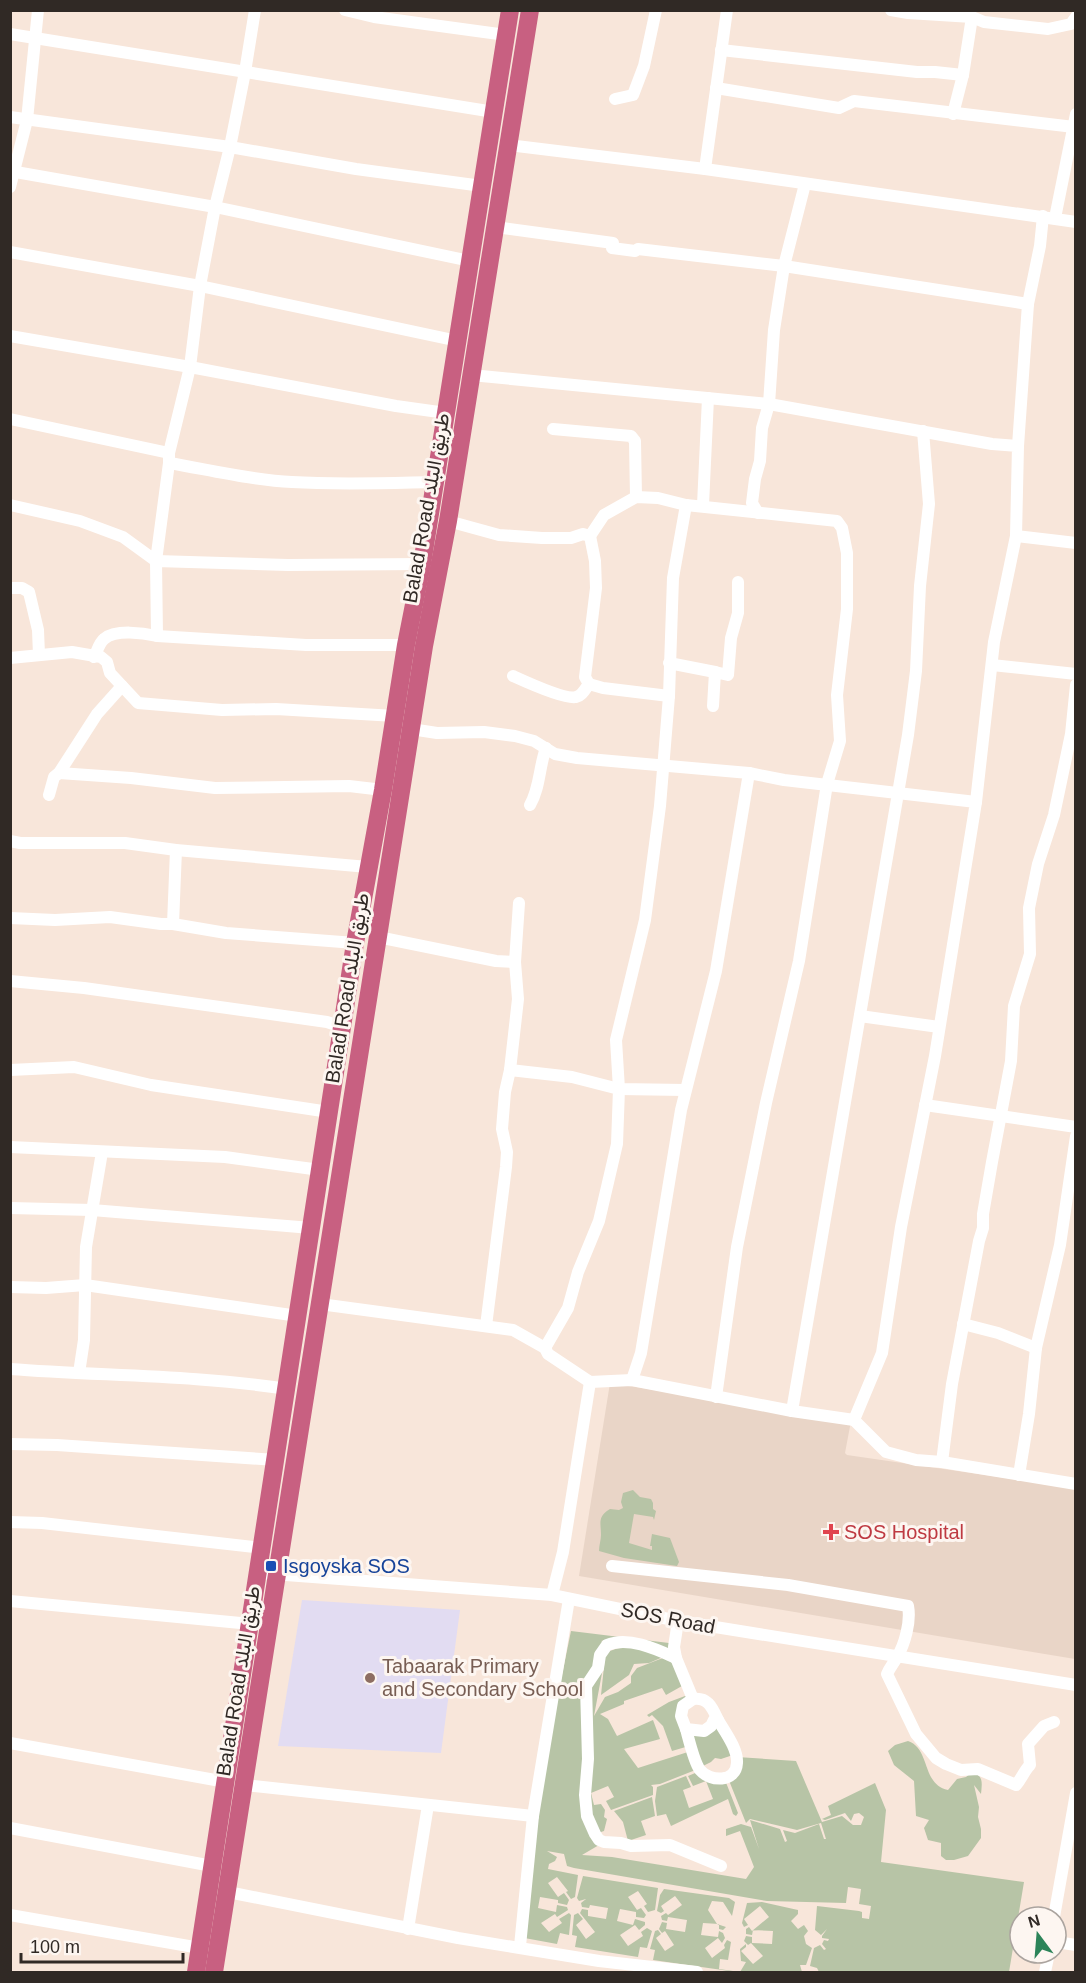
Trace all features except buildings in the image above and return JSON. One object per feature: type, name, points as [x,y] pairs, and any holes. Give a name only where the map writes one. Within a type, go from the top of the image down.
[{"type":"highway","name":"Balad Road طريق البلد","points":[[214,1972],[267,1648],[268,1573],[262,1548],[355,943],[422,564],[510,10]]},
{"type":"highway","name":"Balad Road طريق البلد","points":[[196,1972],[251,1624],[268,1573],[320,1304],[411,729],[530,10]]},
{"type":"street","points":[[10,187],[27,120],[38,10]]},
{"type":"street","points":[[158,636],[156,561],[169,458],[190,367],[200,286],[245,72],[255,10]]},
{"type":"street","points":[[345,10],[374,17],[506,35]]},
{"type":"street","points":[[615,99],[633,95],[644,66],[656,10]]},
{"type":"street","points":[[705,169],[727,10]]},
{"type":"street","points":[[891,10],[972,17],[985,16],[1048,29],[1071,24],[1076,17]]},
{"type":"street","points":[[953,114],[963,75],[972,17]]},
{"type":"street","points":[[10,34],[494,112]]},
{"type":"street","points":[[721,50],[963,75]]},
{"type":"street","points":[[716,88],[839,108],[854,101],[1074,127]]},
{"type":"street","points":[[854,1420],[882,1353],[901,1227],[926,1105],[976,802],[994,642],[1016,536],[1018,446],[1028,304],[1040,246],[1076,114]]},
{"type":"street","points":[[10,117],[230,147],[356,169],[482,186]]},
{"type":"street","points":[[508,145],[705,169],[1076,222]]},
{"type":"street","points":[[13,171],[215,207],[470,261]]},
{"type":"street","points":[[758,513],[752,503],[760,461],[762,428],[769,404],[774,330],[784,266],[805,184]]},
{"type":"street","points":[[495,227],[613,243],[612,248],[624,250],[638,249],[784,266],[1028,304]]},
{"type":"street","points":[[10,252],[200,286],[458,342]]},
{"type":"street","points":[[10,336],[396,406],[446,413]]},
{"type":"street","points":[[471,375],[769,404],[992,444],[1018,446]]},
{"type":"street","points":[[703,505],[708,398]]},
{"type":"street","points":[[10,419],[264,480],[347,484],[435,482]]},
{"type":"street","points":[[554,429],[631,436],[635,441],[636,497]]},
{"type":"street","points":[[792,1411],[899,794],[916,671],[929,504],[923,431]]},
{"type":"street","points":[[589,684],[585,674],[596,588],[596,561],[590,536],[604,515],[636,497],[658,498],[686,505],[837,521],[842,528],[847,553],[847,609],[837,694],[840,741],[827,784],[799,961],[766,1102],[737,1247],[716,1397]]},
{"type":"street","points":[[10,505],[80,521],[123,537],[156,561],[288,565],[422,564]]},
{"type":"street","points":[[544,1348],[568,1308],[578,1272],[600,1221],[617,1144],[619,1089],[616,1040],[645,920],[664,767],[673,578],[686,505]]},
{"type":"street","points":[[447,521],[499,535],[542,538],[571,538],[583,534],[590,536]]},
{"type":"street","points":[[1016,536],[1076,543]]},
{"type":"street","points":[[669,663],[729,675],[731,638],[738,613],[738,582]]},
{"type":"street","points":[[10,588],[22,588],[28,592],[38,630],[39,655]]},
{"type":"street","points":[[94,657],[103,640],[111,635],[137,632],[158,636],[306,645],[406,645]]},
{"type":"street","points":[[10,658],[72,652],[101,657],[107,662],[110,673],[138,703],[222,710],[276,709],[395,716]]},
{"type":"street","points":[[992,664],[1076,674]]},
{"type":"street","points":[[713,706],[715,672]]},
{"type":"street","points":[[513,676],[541,689],[571,698],[582,694],[589,684]]},
{"type":"street","points":[[589,684],[603,688],[669,696]]},
{"type":"street","points":[[942,1462],[952,1384],[983,1228],[1011,1061],[1014,1006],[1030,954],[1029,908],[1038,864],[1054,815],[1069,746],[1076,685]]},
{"type":"street","points":[[49,795],[54,777],[97,714],[122,686]]},
{"type":"street","points":[[411,729],[437,733],[484,732],[515,736],[534,741],[555,754],[577,758],[749,774],[976,802]]},
{"type":"street","points":[[530,805],[546,748]]},
{"type":"street","points":[[58,773],[131,778],[215,788],[349,786],[383,790]]},
{"type":"street","points":[[632,1380],[641,1353],[685,1089],[716,971],[749,774]]},
{"type":"street","points":[[10,841],[20,843],[126,843],[176,850],[368,867]]},
{"type":"street","points":[[173,924],[176,850]]},
{"type":"street","points":[[486,1326],[506,1167],[507,1152],[502,1129],[518,999],[515,962],[519,903]]},
{"type":"street","points":[[10,918],[55,920],[110,917],[226,933],[355,943]]},
{"type":"street","points":[[378,937],[496,962],[515,962]]},
{"type":"street","points":[[10,981],[84,988],[327,1022],[342,1027]]},
{"type":"street","points":[[860,1016],[939,1027]]},
{"type":"street","points":[[10,1070],[74,1067],[151,1085],[329,1113]]},
{"type":"street","points":[[510,1070],[572,1077],[619,1089],[685,1089]]},
{"type":"street","points":[[926,1105],[1076,1127]]},
{"type":"street","points":[[1019,1475],[1029,1414],[1036,1348],[1060,1245],[1076,1136]]},
{"type":"street","points":[[10,1146],[225,1157],[320,1170]]},
{"type":"street","points":[[79,1373],[84,1340],[86,1247],[102,1152]]},
{"type":"street","points":[[10,1208],[92,1210],[311,1228]]},
{"type":"street","points":[[10,1287],[46,1288],[85,1285],[298,1316]]},
{"type":"street","points":[[320,1304],[513,1330],[544,1348],[548,1354],[590,1382],[632,1380],[792,1411],[854,1420],[886,1452],[915,1460],[942,1462],[1076,1484]]},
{"type":"street","points":[[963,1324],[998,1333],[1036,1348]]},
{"type":"street","points":[[10,1369],[192,1377],[287,1389]]},
{"type":"street","points":[[552,1595],[563,1552],[590,1382]]},
{"type":"street","points":[[10,1444],[57,1445],[276,1460]]},
{"type":"street","points":[[10,1522],[42,1523],[262,1548]]},
{"type":"street","points":[[612,1566],[788,1585],[908,1606],[908,1621],[897,1657],[887,1674],[916,1734],[936,1758],[961,1770],[978,1770],[1016,1785],[1030,1765],[1028,1744],[1044,1726],[1054,1722]]},
{"type":"street","name":"SOS Road","points":[[268,1573],[552,1595],[678,1621],[1076,1685]]},
{"type":"street","points":[[520,1946],[533,1816],[569,1599]]},
{"type":"street","points":[[10,1601],[251,1624]]},
{"type":"street","points":[[678,1621],[674,1647],[676,1658],[693,1699]]},
{"type":"street","points":[[676,1658],[659,1650],[624,1641],[607,1645],[600,1655],[598,1668],[586,1686],[588,1759],[585,1795],[587,1816],[595,1834],[599,1840],[604,1842],[631,1846],[670,1845],[721,1866]]},
{"type":"street","points":[[693,1699],[701,1699],[708,1702],[718,1720],[736,1755],[737,1764],[731,1775],[721,1779],[709,1776],[700,1769],[681,1720],[682,1710],[685,1704],[693,1699]]},
{"type":"street","points":[[686,1729],[704,1731],[711,1726],[714,1720],[718,1720]]},
{"type":"street","points":[[10,1743],[226,1782]]},
{"type":"street","points":[[245,1785],[533,1816]]},
{"type":"street","points":[[1056,1905],[1076,1793]]},
{"type":"street","points":[[408,1929],[428,1805]]},
{"type":"street","points":[[10,1828],[212,1866]]},
{"type":"street","points":[[228,1892],[408,1929],[599,1960],[697,1972]]},
{"type":"street","points":[[10,1915],[200,1948]]},
{"type":"shaded area","name":"SOS Hospital","points":[[610,1383],[851,1421],[845,1453],[847,1455],[1075,1488],[1075,1659],[579,1576]]},
{"type":"shaded area","name":"Tabaarak Primary and Secondary School","points":[[302,1600],[460,1610],[441,1753],[278,1746]]},
{"type":"green space","points":[[633,1490],[640,1497],[651,1499],[653,1509],[656,1511],[654,1520],[653,1517],[634,1514],[629,1543],[652,1550],[650,1546],[652,1534],[670,1538],[679,1562],[677,1566],[624,1558],[599,1551],[601,1518],[610,1509],[623,1508],[621,1502],[623,1493]]},
{"type":"green space","points":[[571,1631],[669,1643],[670,1648],[664,1648],[620,1638],[601,1641],[612,1647],[610,1651],[630,1648],[663,1657],[649,1663],[634,1664],[629,1675],[601,1695],[605,1657],[594,1716],[605,1697],[631,1683],[631,1676],[637,1668],[673,1654],[682,1686],[666,1695],[662,1688],[624,1701],[624,1704],[600,1714],[608,1719],[617,1736],[653,1720],[660,1739],[624,1749],[638,1768],[691,1751],[698,1769],[660,1784],[651,1785],[653,1795],[611,1810],[606,1801],[614,1797],[608,1786],[591,1793],[594,1805],[601,1804],[605,1810],[604,1817],[607,1819],[604,1831],[595,1834],[599,1845],[582,1855],[612,1857],[746,1879],[754,1867],[740,1831],[726,1836],[726,1829],[741,1824],[751,1827],[759,1849],[750,1820],[780,1829],[785,1842],[787,1841],[783,1830],[795,1833],[819,1824],[824,1839],[826,1839],[821,1823],[797,1830],[750,1819],[746,1823],[728,1778],[737,1757],[796,1761],[822,1822],[842,1816],[853,1825],[861,1825],[864,1817],[859,1813],[854,1814],[851,1821],[845,1813],[822,1819],[831,1815],[828,1806],[875,1783],[886,1810],[881,1862],[1024,1882],[1020,1905],[1008,1905],[1009,1972],[819,1972],[817,1968],[810,1966],[814,1948],[820,1945],[824,1950],[826,1949],[822,1944],[824,1940],[829,1939],[822,1938],[827,1929],[821,1935],[815,1930],[817,1906],[859,1911],[862,1912],[862,1918],[869,1919],[871,1906],[859,1904],[861,1889],[848,1887],[846,1903],[767,1901],[574,1868],[567,1866],[564,1854],[547,1851],[557,1857],[549,1864],[548,1869],[578,1875],[575,1897],[571,1899],[557,1877],[548,1883],[558,1897],[564,1893],[569,1900],[567,1905],[558,1903],[558,1900],[540,1897],[538,1908],[556,1912],[557,1905],[567,1907],[568,1910],[557,1917],[555,1914],[541,1923],[549,1932],[562,1923],[559,1919],[569,1913],[571,1915],[569,1935],[560,1933],[557,1944],[519,1937],[527,1846]]},
{"type":"green space","points":[[687,1696],[684,1701],[689,1746],[672,1751],[663,1726],[652,1715],[649,1717],[647,1715]]},
{"type":"green space","points":[[716,1727],[733,1755],[721,1759],[715,1758],[701,1767],[691,1734]]},
{"type":"green space","points":[[908,1741],[920,1751],[930,1774],[939,1786],[948,1790],[957,1779],[971,1773],[980,1777],[981,1794],[974,1785],[979,1807],[981,1838],[968,1856],[946,1860],[941,1856],[941,1843],[928,1840],[924,1828],[929,1820],[916,1816],[914,1781],[894,1765],[888,1751],[895,1745]]},
{"type":"green space","points":[[700,1771],[725,1780],[738,1813],[736,1816],[733,1814],[728,1799],[671,1826],[666,1814],[657,1816],[655,1801],[657,1787],[686,1776],[691,1787],[683,1790],[689,1808],[713,1799],[706,1781],[693,1786],[688,1776]]},
{"type":"green space","points":[[652,1797],[655,1816],[641,1821],[646,1835],[628,1841],[623,1822],[614,1811]]},
{"type":"green space","points":[[583,1876],[658,1888],[655,1910],[648,1912],[644,1906],[647,1904],[638,1891],[628,1897],[637,1910],[641,1908],[646,1915],[644,1918],[636,1917],[636,1912],[620,1909],[617,1921],[633,1925],[635,1919],[645,1922],[639,1930],[635,1925],[620,1935],[628,1946],[643,1936],[641,1932],[647,1928],[652,1931],[647,1948],[640,1947],[638,1957],[575,1947],[577,1936],[572,1935],[574,1915],[578,1913],[583,1919],[576,1925],[586,1939],[595,1932],[580,1913],[582,1909],[588,1910],[588,1916],[606,1919],[608,1908],[590,1905],[589,1908],[582,1907],[581,1903],[586,1899],[579,1901],[577,1898]]},
{"type":"green space","points":[[664,1889],[729,1898],[735,1902],[732,1916],[723,1902],[712,1901],[708,1910],[717,1924],[703,1923],[701,1935],[718,1937],[719,1931],[723,1933],[725,1938],[722,1943],[718,1938],[705,1948],[712,1958],[725,1948],[727,1940],[731,1942],[728,1960],[720,1959],[719,1969],[740,1972],[653,1960],[655,1950],[650,1949],[655,1931],[658,1930],[661,1934],[656,1938],[665,1951],[674,1945],[665,1931],[662,1933],[659,1929],[662,1922],[667,1923],[666,1929],[685,1932],[687,1920],[668,1917],[667,1921],[662,1920],[661,1916],[666,1913],[668,1915],[682,1905],[675,1896],[661,1906],[664,1911],[661,1913],[657,1911],[660,1895]]},
{"type":"green space","points":[[762,1902],[798,1910],[798,1914],[791,1921],[798,1929],[804,1925],[808,1931],[804,1936],[806,1944],[812,1948],[806,1965],[800,1965],[802,1972],[740,1972],[746,1962],[741,1961],[740,1949],[746,1944],[741,1951],[753,1964],[763,1956],[751,1943],[748,1945],[744,1941],[746,1936],[752,1937],[752,1943],[772,1944],[773,1931],[753,1930],[769,1917],[760,1906],[744,1919],[748,1925],[744,1927],[742,1923],[747,1903]]},
{"type":"green space","points":[[749,1927],[753,1930],[752,1935],[746,1934],[746,1929]]},
{"type":"place","name":"SOS Hospital","points":[[831,1532]]},
{"type":"place","name":"Isgoyska SOS","points":[[271,1566]]},
{"type":"place","name":"Tabaarak Primary and Secondary School","points":[[370,1678]]}]
